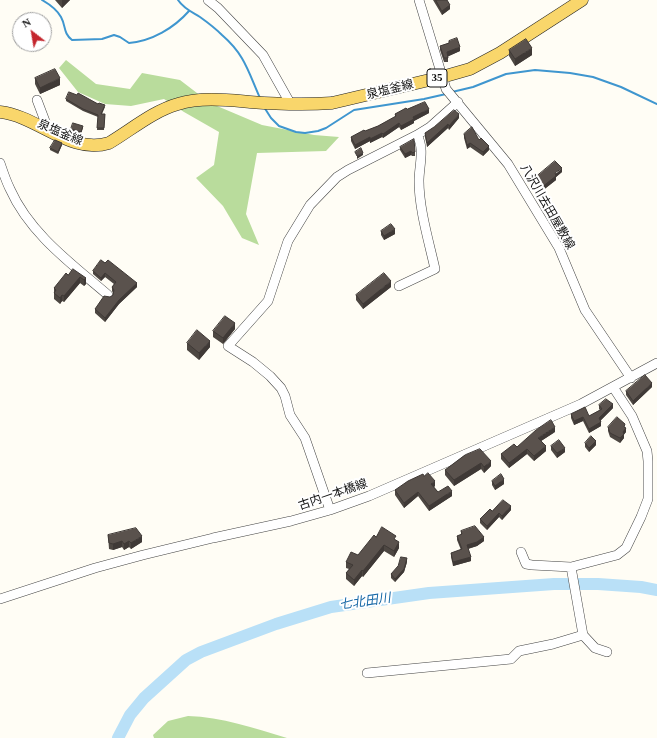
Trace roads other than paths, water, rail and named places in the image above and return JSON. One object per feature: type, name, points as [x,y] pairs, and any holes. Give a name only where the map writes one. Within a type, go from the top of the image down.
[{"type":"main road","name":"泉塩釜線","points":[[0,112],[14,114],[79,144],[100,146],[109,143],[164,109],[179,103],[218,100],[314,105],[332,103],[443,81],[484,62],[582,0]]},
{"type":"street","points":[[208,0],[218,8],[263,55],[290,104]]},
{"type":"street","name":"八沢川去田屋敷線","points":[[419,0],[443,81],[471,121],[508,164],[559,248],[586,310],[631,378]]},
{"type":"street","points":[[37,100],[48,129]]},
{"type":"street","points":[[330,510],[304,435],[290,415],[285,396],[281,388],[270,376],[253,362],[228,346],[268,301],[288,241],[310,205],[337,177],[430,127],[456,101]]},
{"type":"street","points":[[399,286],[435,269],[423,215],[419,181],[421,142],[417,135]]},
{"type":"street","points":[[0,163],[10,189],[17,201],[25,214],[47,242],[108,295]]},
{"type":"street","name":"古内一本橋線","points":[[0,599],[80,572],[143,555],[291,521],[330,510],[368,496],[581,404],[657,363]]},
{"type":"street","points":[[521,552],[526,564],[571,567],[617,555],[626,548],[648,499],[649,479],[647,451],[632,416],[613,387]]},
{"type":"street","points":[[571,567],[583,635],[596,648],[607,652]]},
{"type":"street","points":[[367,673],[512,658],[519,651],[540,647],[583,635]]},
{"type":"waterway","points":[[42,0],[53,7],[59,14],[63,20],[67,35],[72,40],[102,39],[114,35],[129,43],[138,42],[162,33],[177,23],[189,11]]},
{"type":"waterway","points":[[178,0],[185,8],[214,28],[236,49],[249,71],[260,98]]},
{"type":"waterway","points":[[452,92],[473,87],[506,74],[535,70],[570,73],[593,77],[621,87],[657,104]]},
{"type":"waterway","points":[[264,107],[271,118],[279,126],[296,132],[305,133],[326,128],[354,110],[446,94]]},
{"type":"waterway","name":"七北田川","points":[[118,738],[130,715],[144,698],[186,660],[201,652],[276,624],[331,607],[429,593],[554,584],[598,584],[641,587],[657,590]]}]
